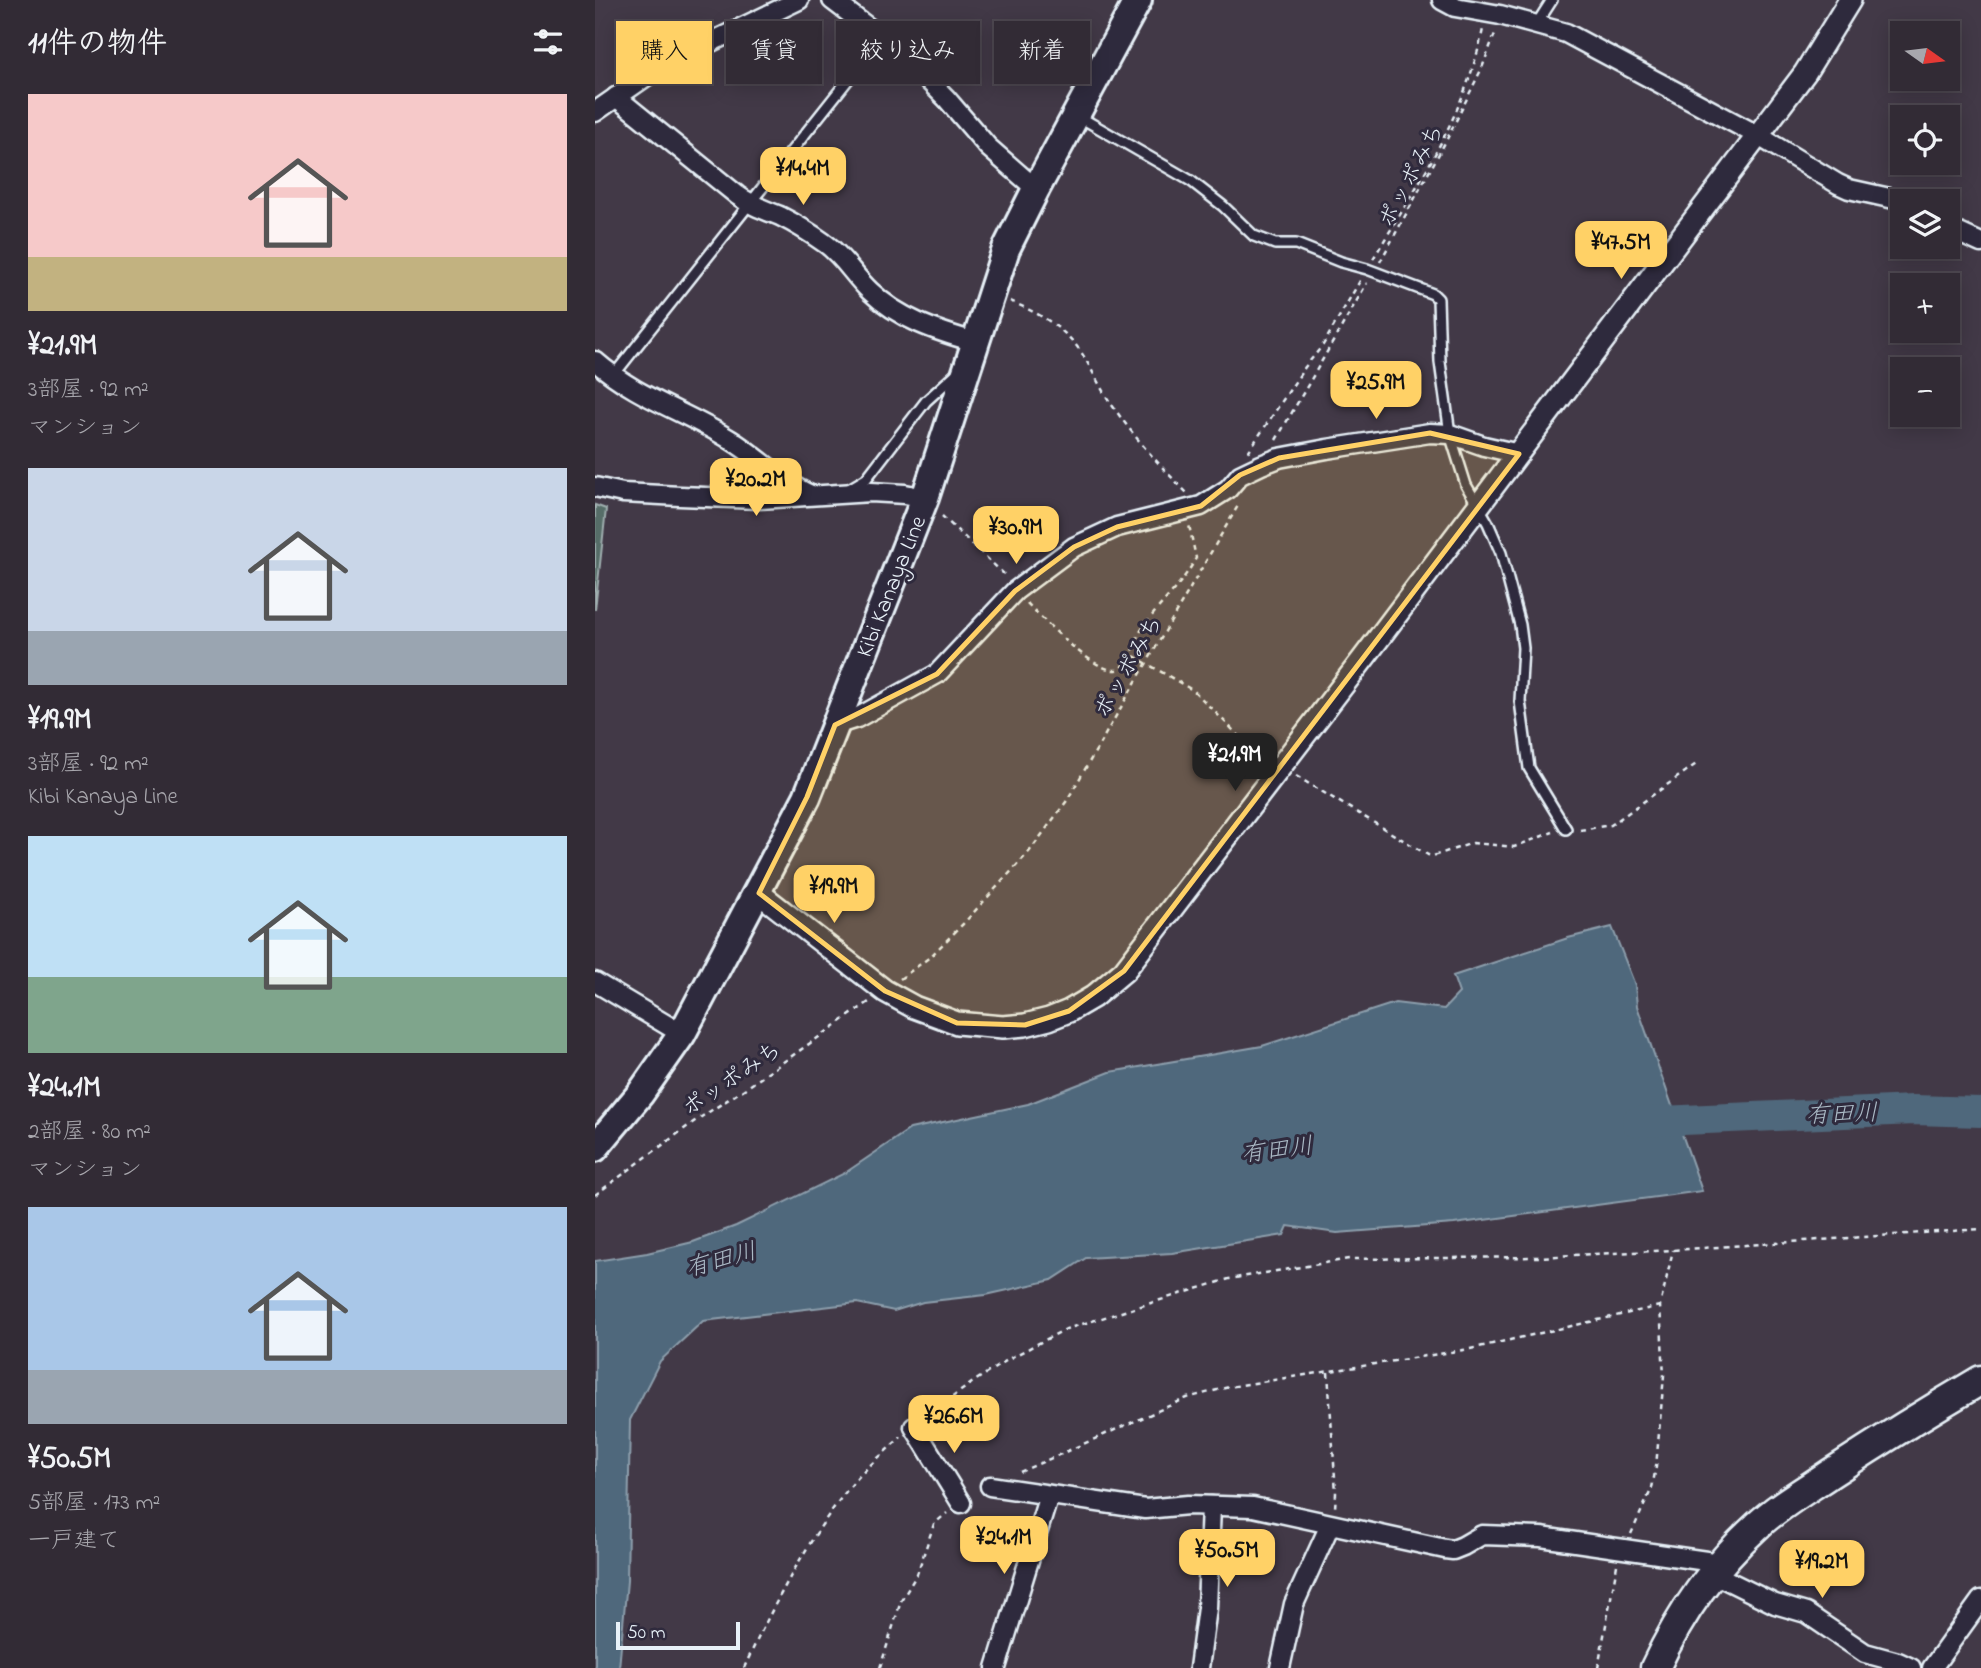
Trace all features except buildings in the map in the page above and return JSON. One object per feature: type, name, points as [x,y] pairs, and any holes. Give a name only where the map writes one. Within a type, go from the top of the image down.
[{"type":"highway","points":[[1655,1668],[1679,1619],[1716,1568],[1759,1524],[1887,1437],[1981,1380]]},
{"type":"main road","name":"Kibi Kanaya Line","points":[[595,1148],[640,1094],[682,1034],[759,893],[807,797],[924,500],[1006,249],[1138,0]]},
{"type":"street","points":[[595,112],[661,66],[799,0]]},
{"type":"street","points":[[832,0],[860,21]]},
{"type":"street","points":[[1442,0],[1455,7],[1493,13],[1566,33],[1757,135],[1849,189],[1890,198]]},
{"type":"street","points":[[759,893],[885,991],[914,1007],[957,1023],[1003,1027],[1025,1025],[1069,1011],[1093,997],[1124,971],[1519,454],[1805,73],[1850,0]]},
{"type":"street","points":[[932,84],[988,147],[1036,188]]},
{"type":"street","points":[[616,97],[749,204],[788,220],[843,257],[869,290],[890,309],[972,350]]},
{"type":"street","points":[[1960,233],[1981,243]]},
{"type":"street","points":[[595,361],[635,391],[712,428],[742,447],[795,488],[813,496]]},
{"type":"street","points":[[835,725],[857,718],[937,674],[1015,591],[1074,547],[1117,527],[1192,508],[1221,494],[1240,475],[1261,465],[1279,458],[1430,433],[1450,434],[1519,454]]},
{"type":"street","points":[[595,487],[623,493],[680,496],[759,499],[841,492],[905,494],[924,500]]},
{"type":"street","points":[[595,982],[682,1034]]},
{"type":"street","points":[[914,1427],[961,1503]]},
{"type":"street","points":[[990,1486],[1145,1509],[1188,1505],[1254,1507],[1453,1550],[1482,1535],[1541,1537],[1716,1568],[1775,1604],[1806,1613],[1865,1653],[1911,1668]]},
{"type":"street","points":[[996,1668],[1049,1495]]},
{"type":"street","points":[[1199,1668],[1207,1608],[1211,1506]]},
{"type":"street","points":[[1280,1668],[1294,1604],[1330,1525]]},
{"type":"street","points":[[1932,1668],[1981,1600]]},
{"type":"lane","points":[[1536,24],[1552,0]]},
{"type":"lane","points":[[613,376],[845,84]]},
{"type":"lane","points":[[1076,115],[1192,181],[1254,236],[1275,244],[1296,244],[1433,294],[1438,299],[1440,362],[1450,434],[1466,485],[1501,553],[1520,625],[1523,648],[1520,701],[1529,768],[1566,830]]},
{"type":"lane","points":[[841,492],[866,479],[926,401],[957,373],[972,350]]},
{"type":"path","name":"ポッポみち","points":[[1261,465],[1431,170],[1465,104],[1482,68],[1493,13]]},
{"type":"path","points":[[1240,475],[1244,459],[1253,443],[1323,345],[1371,270],[1454,115],[1493,13]]},
{"type":"path","points":[[924,500],[993,562],[1015,591],[1074,648],[1104,668],[1117,670],[1133,655],[1142,629],[1182,581],[1196,558],[1190,531],[1193,501],[1111,405],[1084,357],[1067,334],[1044,317],[991,293]]},
{"type":"path","name":"ポッポみち","points":[[595,1195],[695,1121],[750,1086],[885,991],[930,957],[963,924],[1029,852],[1066,802],[1241,500]]},
{"type":"path","points":[[1133,655],[1194,691],[1241,738],[1281,767],[1433,856],[1473,843],[1514,847],[1556,831],[1579,831],[1611,825],[1699,762]]},
{"type":"path","points":[[744,1668],[776,1603],[819,1531],[873,1462],[973,1382],[1047,1338],[1094,1319],[1229,1279],[1349,1259],[1537,1256],[1673,1250],[1981,1229]]},
{"type":"path","points":[[1598,1668],[1621,1550],[1653,1488],[1664,1374],[1660,1306],[1673,1250]]},
{"type":"path","points":[[990,1486],[1187,1398],[1229,1387],[1470,1349],[1660,1306]]},
{"type":"path","points":[[1328,1371],[1336,1493],[1330,1525]]},
{"type":"path","points":[[880,1668],[901,1601],[917,1574],[935,1524],[961,1503]]},
{"type":"highlighted area","points":[[1430,433],[1519,454],[1124,971],[1069,1011],[1025,1025],[957,1023],[885,991],[759,893],[807,797],[835,725],[937,674],[1015,591],[1074,547],[1117,527],[1201,506],[1240,475],[1279,458]]},
{"type":"green space","points":[[595,505],[606,509],[595,610]]},
{"type":"water","points":[[1612,927],[1635,985],[1637,1006],[1702,1191],[1454,1224],[1337,1233],[1288,1226],[1284,1235],[1172,1253],[1086,1258],[1052,1280],[986,1295],[923,1302],[894,1311],[857,1303],[703,1321],[660,1361],[630,1420],[627,1581],[619,1668],[595,1668],[595,1261],[693,1242],[736,1226],[845,1173],[910,1129],[1028,1104],[1110,1072],[1262,1046],[1395,1003],[1444,1009],[1459,993],[1453,976],[1568,938]]},
{"type":"waterway","name":"有田川","points":[[1637,1122],[1914,1110],[1981,1112]]}]
